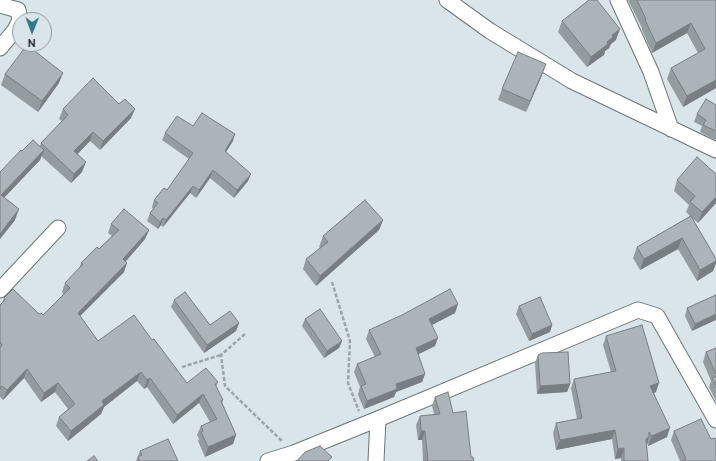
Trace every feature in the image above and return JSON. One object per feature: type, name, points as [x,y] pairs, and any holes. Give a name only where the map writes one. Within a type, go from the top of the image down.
[{"type":"street","points":[[447,0],[490,31],[572,80],[716,150]]},
{"type":"street","points":[[618,0],[650,72],[671,129]]},
{"type":"street","points":[[0,5],[18,10],[20,20],[15,30],[0,48]]},
{"type":"street","points":[[0,290],[58,228]]},
{"type":"street","points":[[268,461],[294,453],[378,419],[638,310],[657,316],[716,420]]},
{"type":"street","points":[[376,461],[378,419]]},
{"type":"path","points":[[332,282],[350,341],[348,383],[360,412],[378,419]]},
{"type":"path","points":[[182,367],[221,355],[245,334]]},
{"type":"path","points":[[221,355],[225,386],[294,453]]},
{"type":"building","points":[[589,0],[597,0],[620,29],[612,35],[613,37],[607,42],[608,44],[591,57],[562,21]]},
{"type":"building","points":[[637,0],[716,0],[716,80],[687,96],[671,68],[705,49],[691,23],[656,43]]},
{"type":"building","points":[[22,52],[36,52],[63,73],[42,101],[5,74]]},
{"type":"building","points":[[518,52],[546,64],[530,101],[502,89]]},
{"type":"building","points":[[93,78],[119,104],[125,99],[135,109],[103,141],[93,132],[74,151],[86,162],[74,174],[41,143],[68,115],[63,109]]},
{"type":"building","points":[[706,99],[716,105],[716,131],[703,125],[706,120],[697,114]]},
{"type":"building","points":[[202,113],[235,134],[225,151],[251,174],[237,190],[213,170],[199,190],[193,186],[166,220],[163,218],[160,222],[150,213],[158,203],[154,200],[164,188],[167,190],[193,153],[165,133],[177,116],[193,126]]},
{"type":"building","points":[[33,140],[44,150],[1,195],[19,209],[0,234],[0,172]]},
{"type":"building","points":[[697,157],[716,174],[716,197],[702,212],[690,202],[695,196],[677,180]]},
{"type":"building","points":[[365,200],[383,220],[320,276],[306,259],[328,242],[323,236]]},
{"type":"building","points":[[124,209],[149,230],[123,259],[127,263],[78,313],[98,341],[134,315],[187,383],[206,368],[218,382],[215,384],[223,400],[221,401],[236,435],[208,447],[201,432],[203,431],[201,426],[217,419],[203,394],[177,415],[150,378],[147,380],[141,372],[102,401],[104,405],[71,431],[59,417],[75,404],[58,383],[44,393],[27,369],[7,390],[2,386],[0,389],[0,348],[2,345],[0,342],[0,305],[5,300],[4,298],[13,289],[39,314],[41,313],[43,315],[70,288],[65,283],[83,264],[81,263],[97,247],[99,249],[119,230],[111,224]]},
{"type":"building","points":[[691,216],[716,261],[700,270],[682,238],[644,259],[637,247]]},
{"type":"building","points":[[450,289],[458,304],[429,319],[438,338],[416,348],[425,374],[396,384],[397,389],[367,401],[361,386],[366,384],[357,364],[381,354],[369,330],[402,315]]},
{"type":"building","points":[[185,292],[210,325],[230,311],[239,323],[207,345],[174,300]]},
{"type":"building","points":[[716,295],[716,314],[695,324],[687,308]]},
{"type":"building","points":[[540,297],[552,325],[532,334],[519,306]]},
{"type":"building","points":[[320,309],[342,341],[327,351],[305,319]]},
{"type":"building","points":[[642,325],[659,383],[650,386],[670,428],[652,436],[649,432],[649,437],[646,439],[648,461],[624,461],[624,448],[618,449],[615,430],[560,440],[556,423],[582,418],[574,379],[616,371],[606,336]]},
{"type":"building","points":[[716,348],[716,374],[706,352]]},
{"type":"building","points":[[568,352],[570,384],[540,386],[538,355],[542,353]]},
{"type":"building","points":[[716,376],[716,385],[712,378]]},
{"type":"building","points":[[448,392],[453,413],[466,411],[471,457],[473,457],[474,461],[428,461],[425,431],[421,431],[420,416],[440,414],[435,397]]},
{"type":"building","points":[[701,419],[711,439],[716,438],[716,461],[682,461],[686,459],[674,431]]},
{"type":"building","points":[[168,439],[178,461],[140,461],[138,457],[142,455],[140,451]]},
{"type":"building","points":[[320,446],[332,457],[328,461],[297,461],[305,452]]},
{"type":"building","points":[[94,456],[98,461],[87,461]]}]
